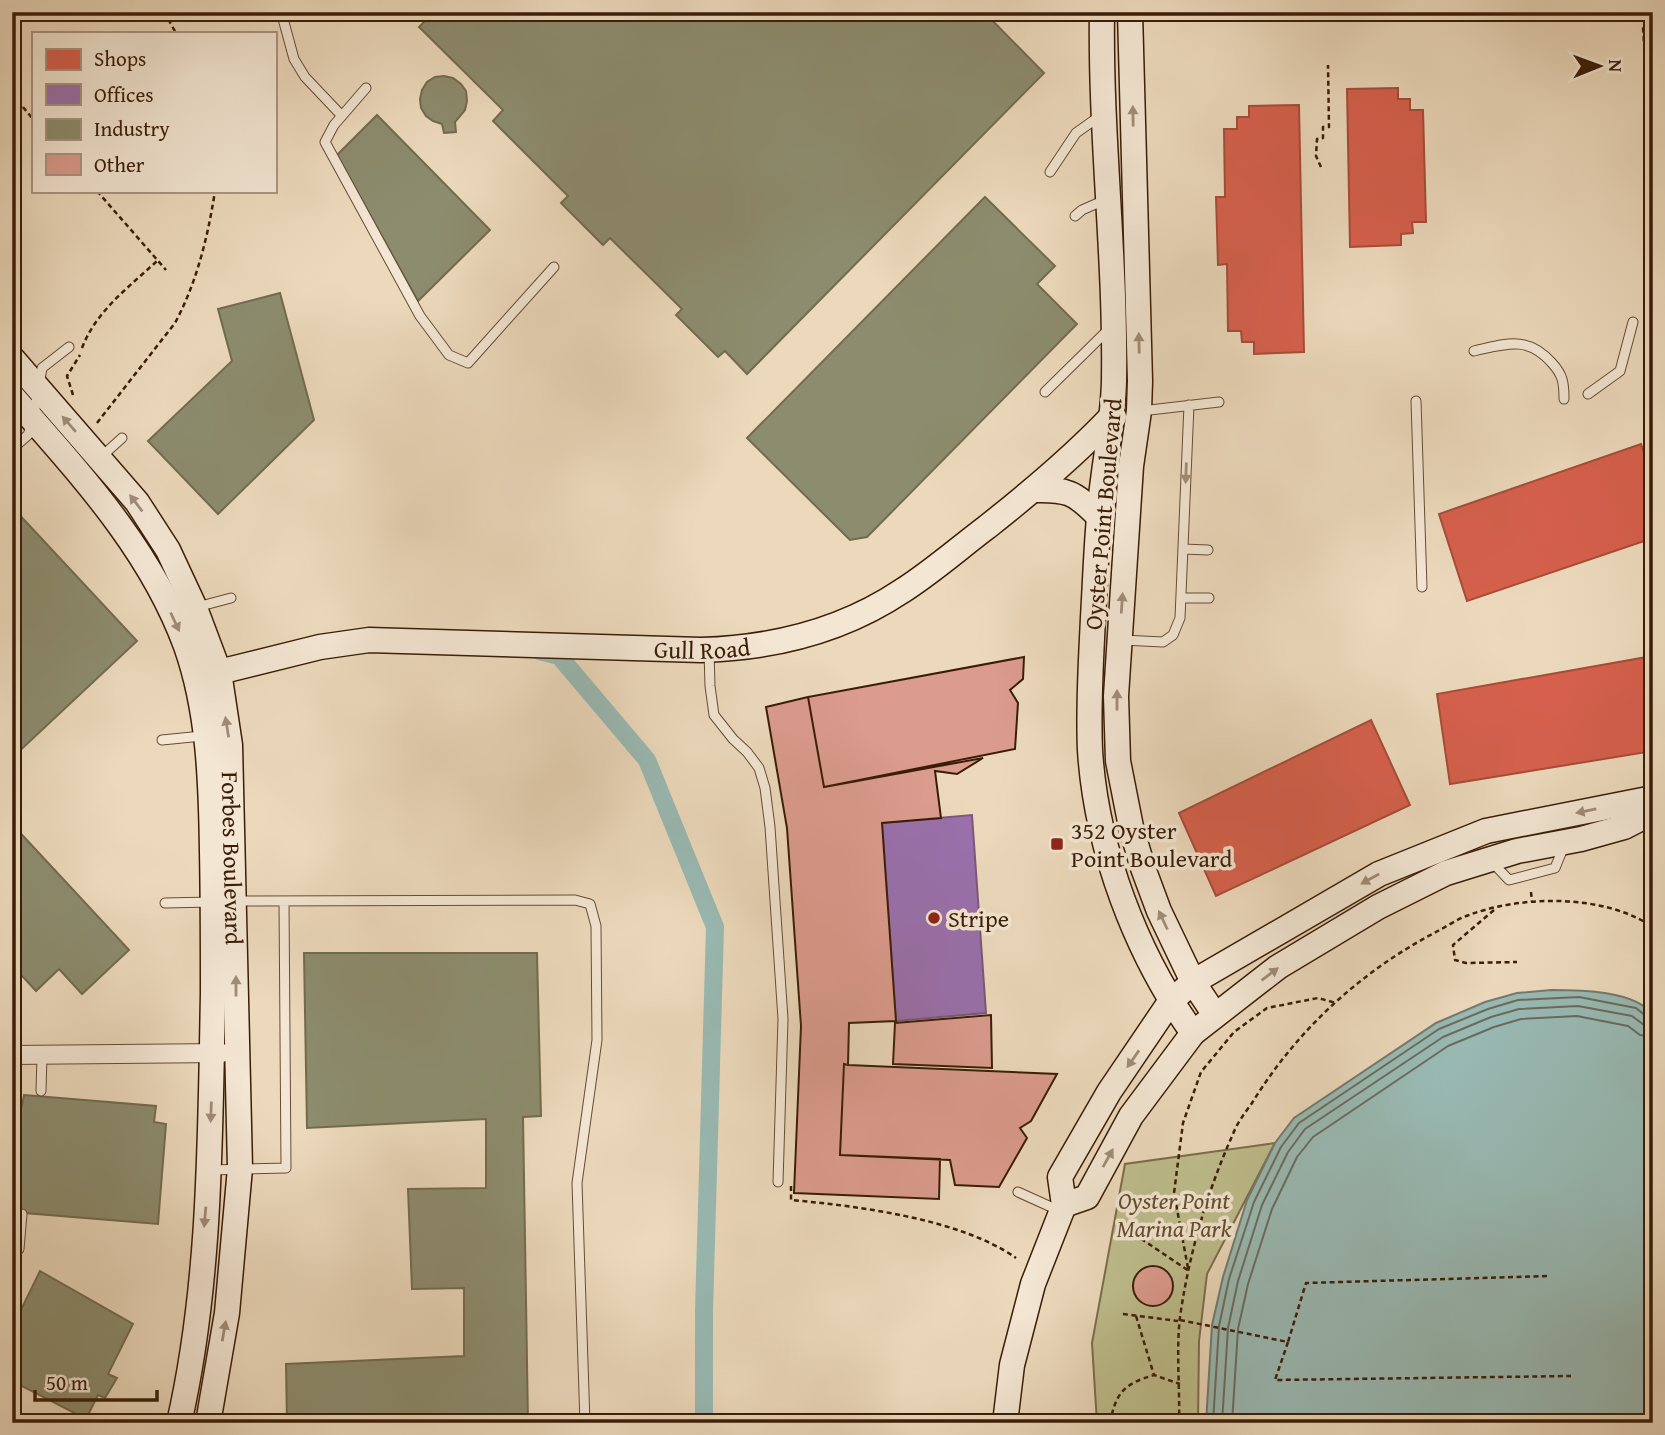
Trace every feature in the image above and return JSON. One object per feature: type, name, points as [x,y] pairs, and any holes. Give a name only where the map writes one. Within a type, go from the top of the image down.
[{"type":"street","name":"Oyster Point Boulevard","points":[[1102,12],[1104,113],[1113,276],[1114,384],[1099,517],[1090,751],[1098,809],[1127,914],[1170,1002],[1193,1034]]},
{"type":"street","name":"Oyster Point Boulevard","points":[[1130,12],[1139,411],[1131,466],[1116,696],[1118,761],[1131,827],[1159,911],[1193,982],[1215,1015]]},
{"type":"street","name":"Forbes Boulevard","points":[[12,358],[97,460],[136,502],[195,608],[208,677],[230,745],[223,819],[240,1168],[227,1313],[208,1423]]},
{"type":"street","name":"Forbes Boulevard","points":[[12,396],[33,420],[97,460]]},
{"type":"street","points":[[1110,418],[1139,411]]},
{"type":"street","name":"Gull Road","points":[[208,677],[320,647],[369,640],[709,649],[769,644],[806,635],[871,609],[927,573],[1033,490],[1084,446],[1110,418]]},
{"type":"street","points":[[1033,490],[1053,489],[1072,493],[1099,517]]},
{"type":"street","name":"Forbes Boulevard","points":[[163,553],[185,644],[208,677],[206,735],[223,819]]},
{"type":"street","points":[[1005,1423],[1012,1365],[1033,1284],[1063,1209],[1060,1177],[1109,1092],[1170,1002],[1193,982],[1378,874],[1486,831],[1653,798]]},
{"type":"street","points":[[1063,1209],[1087,1197],[1131,1116],[1193,1034],[1278,967],[1378,906],[1456,870],[1517,851],[1624,827],[1653,812]]},
{"type":"street","points":[[1448,846],[1456,870]]},
{"type":"street","name":"Forbes Boulevard","points":[[178,1423],[192,1346],[209,1170],[212,1053],[225,901]]},
{"type":"street","points":[[12,1055],[236,1054]]},
{"type":"lane","points":[[282,15],[294,59],[305,77],[342,116]]},
{"type":"lane","points":[[366,88],[342,116],[325,142],[420,316],[449,355],[468,363],[554,267]]},
{"type":"lane","points":[[1050,172],[1076,133],[1104,113]]},
{"type":"lane","points":[[1075,216],[1108,198]]},
{"type":"lane","points":[[1588,394],[1620,371],[1633,322]]},
{"type":"lane","points":[[1045,392],[1113,326]]},
{"type":"lane","points":[[1474,351],[1512,343],[1526,344],[1542,352],[1564,381],[1564,399]]},
{"type":"lane","points":[[12,449],[28,435],[42,368],[69,347]]},
{"type":"lane","points":[[1416,401],[1422,587]]},
{"type":"lane","points":[[1139,411],[1219,402]]},
{"type":"lane","points":[[1120,639],[1163,642],[1173,635],[1180,618],[1189,405]]},
{"type":"lane","points":[[97,460],[122,438]]},
{"type":"lane","points":[[1183,549],[1208,550]]},
{"type":"lane","points":[[195,608],[231,598]]},
{"type":"lane","points":[[1181,598],[1209,598]]},
{"type":"lane","points":[[709,649],[714,715],[759,768],[765,788],[783,1020],[778,1182]]},
{"type":"lane","points":[[162,740],[206,735]]},
{"type":"lane","points":[[165,903],[575,900],[590,904],[596,926],[597,1040],[577,1183],[585,1423]]},
{"type":"lane","points":[[209,1170],[286,1168],[284,901]]},
{"type":"lane","points":[[41,1091],[43,1055]]},
{"type":"lane","points":[[1018,1192],[1063,1209]]},
{"type":"lane","points":[[19,1249],[22,1214]]},
{"type":"path","points":[[164,12],[175,32]]},
{"type":"path","points":[[1653,14],[1643,28],[1653,173]]},
{"type":"path","points":[[1321,167],[1316,156],[1317,139],[1323,138],[1323,127],[1329,127],[1328,65]]},
{"type":"path","points":[[12,94],[32,117]]},
{"type":"path","points":[[98,192],[166,270]]},
{"type":"path","points":[[97,460],[93,428],[175,323],[181,311],[197,271],[215,192]]},
{"type":"path","points":[[76,403],[67,376],[79,359],[88,336],[100,316],[117,297],[157,261]]},
{"type":"path","points":[[1531,892],[1532,902]]},
{"type":"path","points":[[1180,1423],[1180,1321],[1194,1245],[1211,1190],[1234,1131],[1271,1072],[1304,1032],[1358,983],[1405,948],[1469,915],[1532,902],[1582,902],[1639,918],[1653,927]]},
{"type":"path","points":[[1497,908],[1452,945],[1455,961],[1517,962]]},
{"type":"path","points":[[1189,1271],[1174,1193],[1183,1124],[1201,1072],[1234,1032],[1267,1008],[1318,998],[1336,1003]]},
{"type":"path","points":[[778,1182],[792,1183],[792,1200],[883,1211],[951,1229],[1000,1247],[1016,1258]]},
{"type":"path","points":[[1135,1234],[1189,1271]]},
{"type":"path","points":[[1550,1276],[1306,1283],[1275,1380],[1571,1376]]},
{"type":"path","points":[[1123,1314],[1180,1321],[1288,1342]]},
{"type":"path","points":[[1136,1316],[1154,1375]]},
{"type":"path","points":[[1110,1423],[1115,1401],[1132,1381],[1154,1375],[1180,1384]]},
{"type":"green space","name":"Oyster Point Marina Park","points":[[1275,1143],[1207,1274],[1199,1341],[1198,1423],[1097,1423],[1092,1343],[1125,1164]]},
{"type":"water","points":[[1591,991],[1621,996],[1645,1007],[1653,1016],[1653,1423],[1206,1423],[1212,1325],[1223,1277],[1247,1200],[1275,1143],[1294,1118],[1436,1023],[1485,1002],[1517,993]]},
{"type":"building: Shops","points":[[1398,88],[1398,99],[1410,99],[1410,110],[1423,110],[1426,222],[1412,222],[1413,233],[1401,234],[1401,245],[1350,247],[1347,89]]},
{"type":"building: Shops","points":[[1299,105],[1304,352],[1254,354],[1254,342],[1242,342],[1241,331],[1228,331],[1227,264],[1218,265],[1216,197],[1225,197],[1224,129],[1237,129],[1237,117],[1249,117],[1249,106]]},
{"type":"building: Shops","points":[[1641,444],[1653,480],[1653,538],[1467,601],[1439,514]]},
{"type":"building: Shops","points":[[1647,657],[1653,693],[1653,751],[1450,784],[1437,694]]},
{"type":"building: Shops","points":[[1371,720],[1410,805],[1216,896],[1179,813]]},
{"type":"building: Offices","name":"Stripe","points":[[972,815],[986,1013],[896,1021],[882,823]]},
{"type":"building: Industry","points":[[434,12],[984,12],[1044,73],[747,374],[725,351],[718,357],[676,315],[682,309],[610,238],[603,245],[561,203],[568,196],[493,121],[503,110],[419,27]]},
{"type":"building: Industry","points":[[444,76],[453,78],[466,91],[465,110],[455,122],[456,132],[444,133],[442,124],[426,116],[421,108],[422,90],[427,82]]},
{"type":"building: Industry","points":[[377,115],[490,230],[418,301],[337,155]]},
{"type":"building: Industry","points":[[985,197],[1055,266],[1037,284],[1077,324],[867,537],[850,540],[747,438]]},
{"type":"building: Industry","points":[[280,293],[314,420],[218,514],[148,441],[232,361],[218,309]]},
{"type":"building: Industry","points":[[14,509],[137,641],[12,758],[12,511]]},
{"type":"building: Industry","points":[[12,824],[129,950],[82,994],[59,969],[36,991],[12,965]]},
{"type":"building: Industry","points":[[304,953],[537,953],[541,1116],[523,1117],[528,1423],[287,1423],[286,1364],[464,1356],[464,1288],[412,1289],[408,1189],[486,1188],[486,1119],[307,1128]]},
{"type":"building: Industry","points":[[24,1095],[156,1106],[154,1122],[166,1124],[158,1224],[12,1212],[12,1105],[22,1106]]},
{"type":"building: Industry","points":[[40,1271],[133,1324],[108,1374],[117,1378],[105,1398],[98,1395],[86,1419],[12,1381],[12,1328]]},
{"type":"building: Other","points":[[1024,657],[1023,679],[1010,690],[1018,703],[1015,749],[824,787],[808,697]]},
{"type":"building: Other","points":[[808,697],[824,787],[983,758],[957,774],[935,771],[941,818],[882,823],[896,1021],[849,1023],[848,1065],[844,1064],[840,1155],[940,1159],[939,1199],[794,1193],[801,1026],[787,828],[766,707]]},
{"type":"building: Other","points":[[991,1015],[992,1068],[893,1064],[895,1023]]},
{"type":"building: Other","points":[[844,1064],[1057,1074],[1031,1121],[1020,1128],[1027,1138],[999,1187],[955,1185],[950,1160],[840,1155]]},
{"type":"building: Other","points":[[1153,1266],[1167,1272],[1173,1286],[1167,1300],[1153,1306],[1139,1300],[1133,1286],[1139,1272]]},
{"type":"waterway","points":[[539,651],[559,656],[647,760],[715,927],[704,1311],[704,1423]]},
{"type":"place","name":"352 Oyster Point Boulevard","points":[[1057,844]]},
{"type":"place","name":"Stripe","points":[[934,918]]}]
